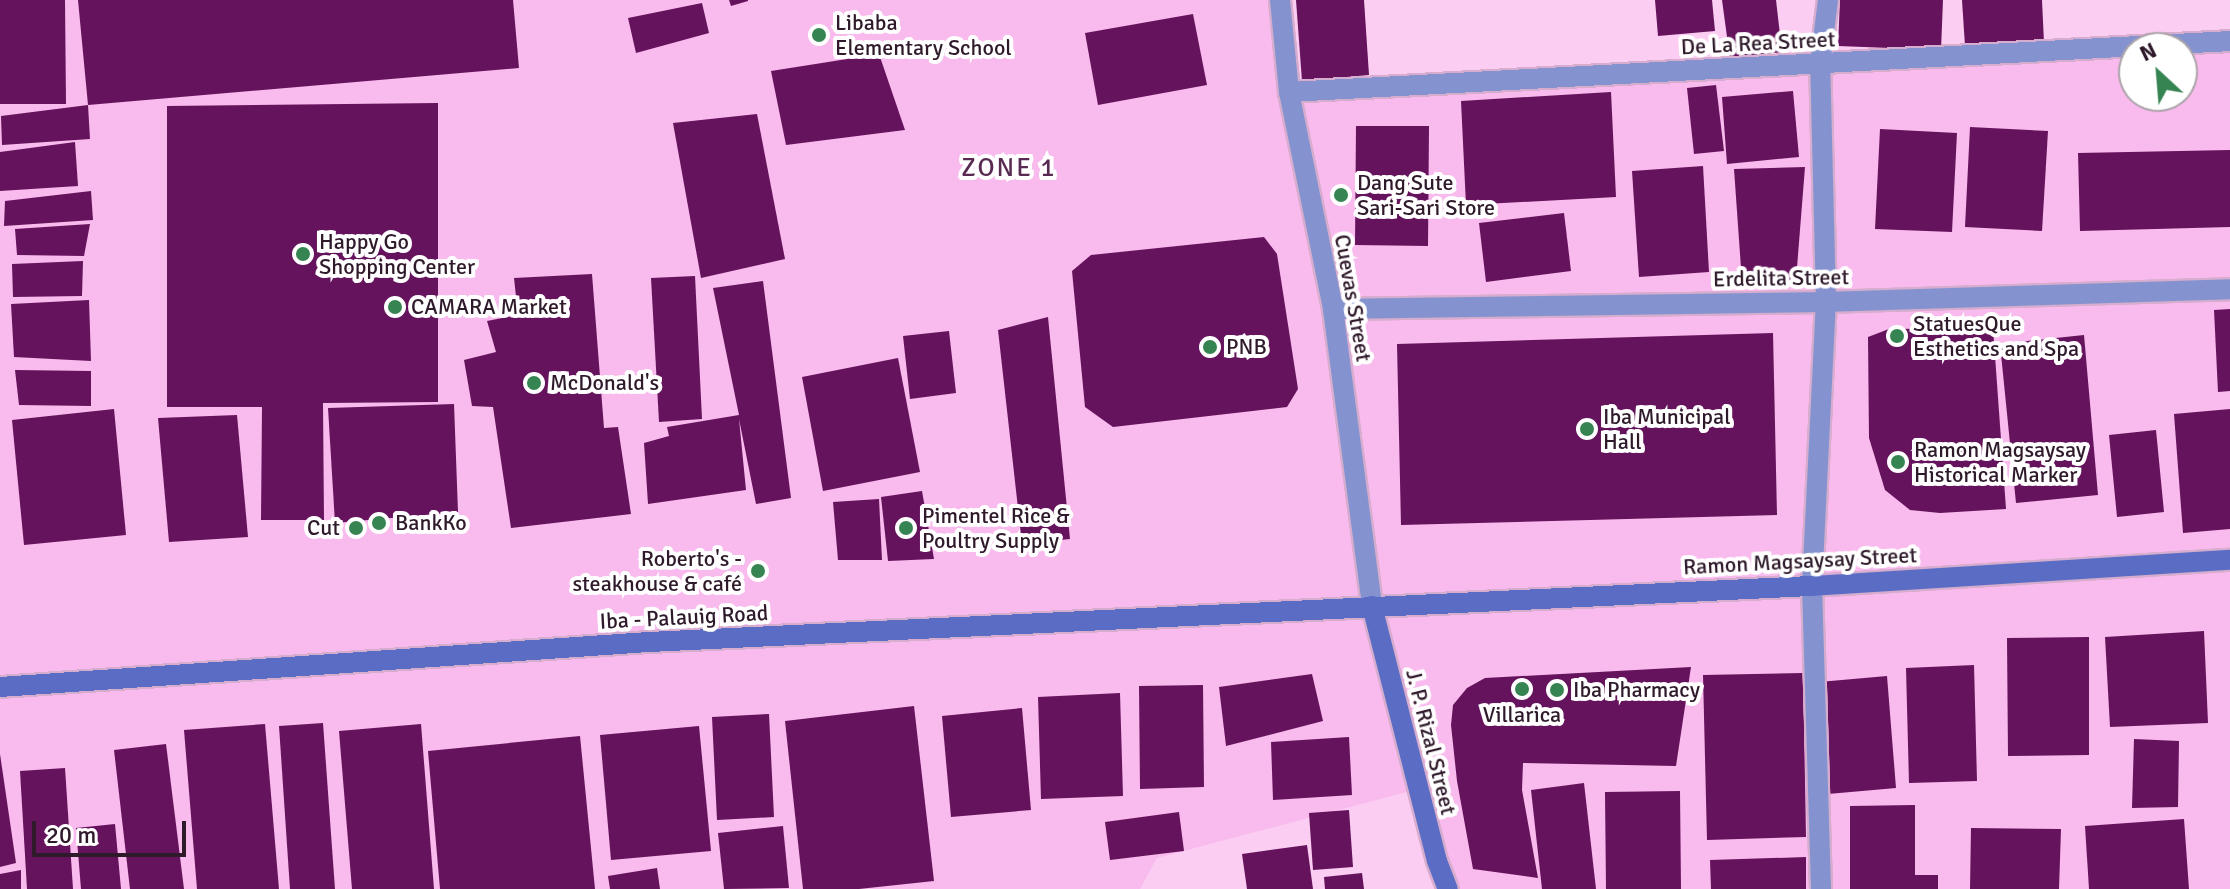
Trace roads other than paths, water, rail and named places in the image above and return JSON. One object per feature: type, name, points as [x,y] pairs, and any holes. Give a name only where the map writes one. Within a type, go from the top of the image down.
[{"type":"main road","name":"Ramon Magsaysay Street","points":[[1372,606],[1812,586],[2230,560]]},
{"type":"main road","name":"Iba - Palauig Road","points":[[0,687],[649,642],[1372,606]]},
{"type":"main road","name":"J. P. Rizal Street","points":[[1372,606],[1433,846],[1448,889]]},
{"type":"street","name":"Cuevas Street","points":[[1280,0],[1289,92],[1333,309],[1372,606]]},
{"type":"street","points":[[1821,889],[1812,586],[1826,302],[1820,64],[1828,0]]},
{"type":"street","name":"De La Rea Street","points":[[1289,92],[2230,41]]},
{"type":"street","name":"Erdelita Street","points":[[1333,309],[1826,302],[2230,289]]},
{"type":"place","name":"Libaba Elementary School","points":[[819,35]]},
{"type":"place","name":"Dang Sute Sari-Sari Store","points":[[1341,195]]},
{"type":"place","name":"Happy Go Shopping Center","points":[[303,254]]},
{"type":"place","name":"CAMARA Market","points":[[395,307]]},
{"type":"place","name":"StatuesQue Esthetics and Spa","points":[[1897,336]]},
{"type":"place","name":"PNB","points":[[1210,347]]},
{"type":"place","name":"McDonald's","points":[[534,383]]},
{"type":"place","name":"Iba Municipal Hall","points":[[1587,429]]},
{"type":"place","name":"Ramon Magsaysay Historical Marker","points":[[1898,462]]},
{"type":"place","name":"BankKo","points":[[379,523]]},
{"type":"place","name":"Cut","points":[[356,528]]},
{"type":"place","name":"Pimentel Rice & Poultry Supply","points":[[906,528]]},
{"type":"place","name":"Roberto's - steakhouse & café","points":[[758,571]]},
{"type":"place","name":"Villarica","points":[[1522,689]]},
{"type":"place","name":"Iba Pharmacy","points":[[1557,690]]},
{"type":"district","name":"ZONE 1","points":[[1009,169]]}]
